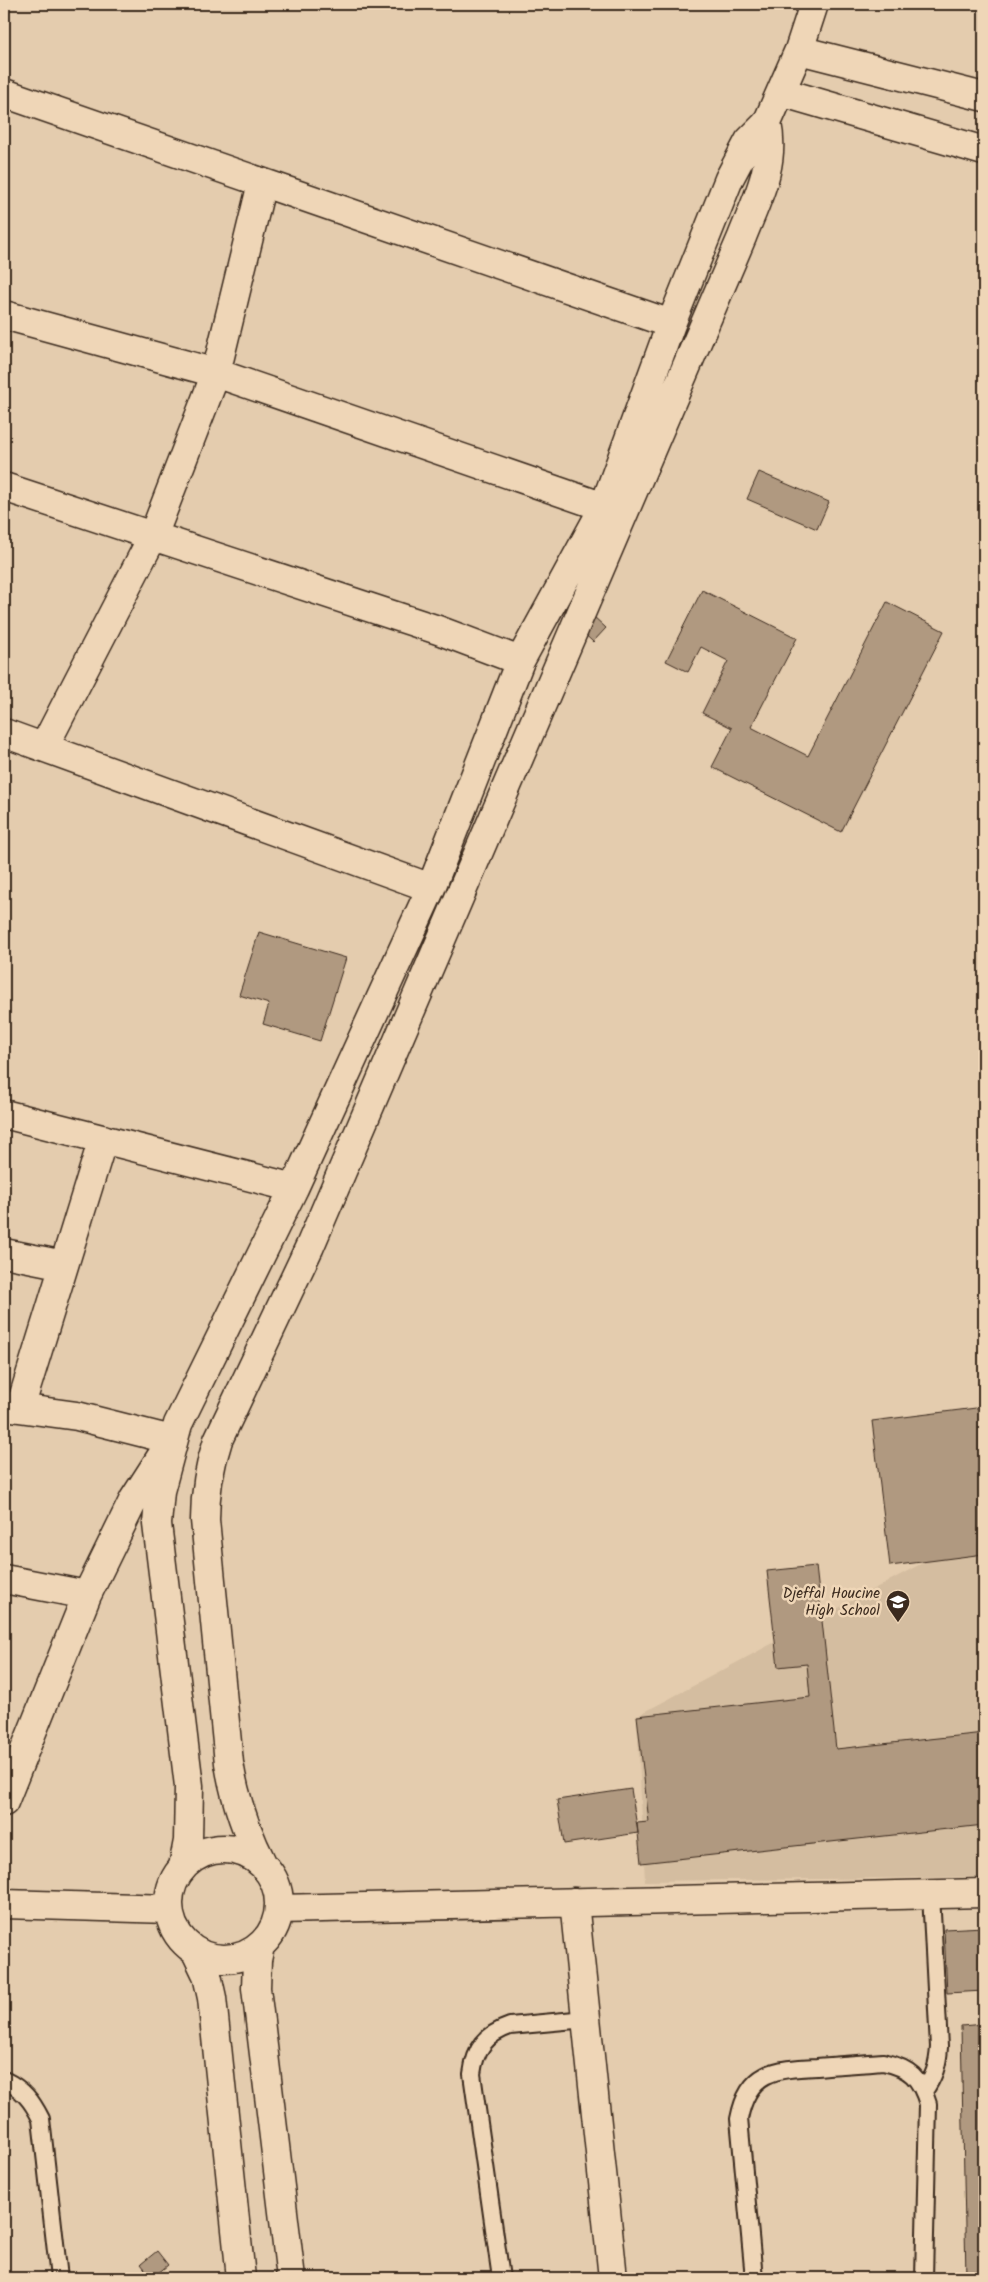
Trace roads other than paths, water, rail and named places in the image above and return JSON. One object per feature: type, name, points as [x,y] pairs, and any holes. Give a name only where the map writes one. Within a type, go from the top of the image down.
[{"type":"street","points":[[5,1795],[87,1595],[134,1499],[172,1440],[193,1391],[294,1188],[432,888],[520,661],[604,507],[671,324],[728,179],[749,140],[766,123],[799,50],[814,4]]},
{"type":"street","points":[[799,50],[984,97]]},
{"type":"street","points":[[780,92],[984,151]]},
{"type":"street","points":[[4,94],[671,324]]},
{"type":"street","points":[[196,1952],[212,1958],[229,1959],[246,1955],[260,1946],[270,1935],[276,1923],[279,1909],[276,1886],[248,1835],[236,1802],[229,1763],[205,1520],[205,1492],[218,1440],[310,1246],[742,237],[769,164],[771,150],[766,123]]},
{"type":"street","points":[[44,747],[154,536],[216,373],[262,183]]},
{"type":"street","points":[[4,315],[216,373],[604,507]]},
{"type":"street","points":[[4,487],[438,630],[520,661]]},
{"type":"street","points":[[4,733],[432,888]]},
{"type":"street","points":[[4,1114],[294,1188]]},
{"type":"street","points":[[103,1139],[64,1265],[12,1407],[77,1416],[172,1440]]},
{"type":"street","points":[[4,1253],[64,1265]]},
{"type":"street","points":[[172,1440],[160,1491],[157,1524],[189,1786],[188,1841],[184,1866]]},
{"type":"street","points":[[4,1579],[87,1595]]},
{"type":"street","points":[[241,2278],[212,1998],[207,1975],[196,1952],[177,1934],[171,1922],[169,1909],[171,1886],[184,1866],[195,1857],[208,1851],[223,1849],[238,1851],[251,1856],[263,1865]]},
{"type":"street","points":[[279,1909],[984,1893]]},
{"type":"street","points":[[574,1902],[613,2278]]},
{"type":"street","points":[[4,1904],[169,1909]]},
{"type":"street","points":[[260,1946],[257,1960],[256,1988],[291,2278]]},
{"type":"lane","points":[[924,2091],[933,2078],[938,2063],[939,2047],[931,1894]]},
{"type":"lane","points":[[501,2278],[472,2074],[474,2060],[479,2047],[499,2030],[510,2026],[586,2018]]},
{"type":"lane","points":[[754,2278],[738,2119],[742,2103],[750,2089],[759,2080],[782,2069],[883,2062],[897,2065],[908,2071],[918,2080],[928,2104],[924,2278]]},
{"type":"lane","points":[[4,2080],[25,2093],[41,2119],[59,2278]]},
{"type":"place","name":"Djeffal Houcine High School","points":[[898,1623]]}]
